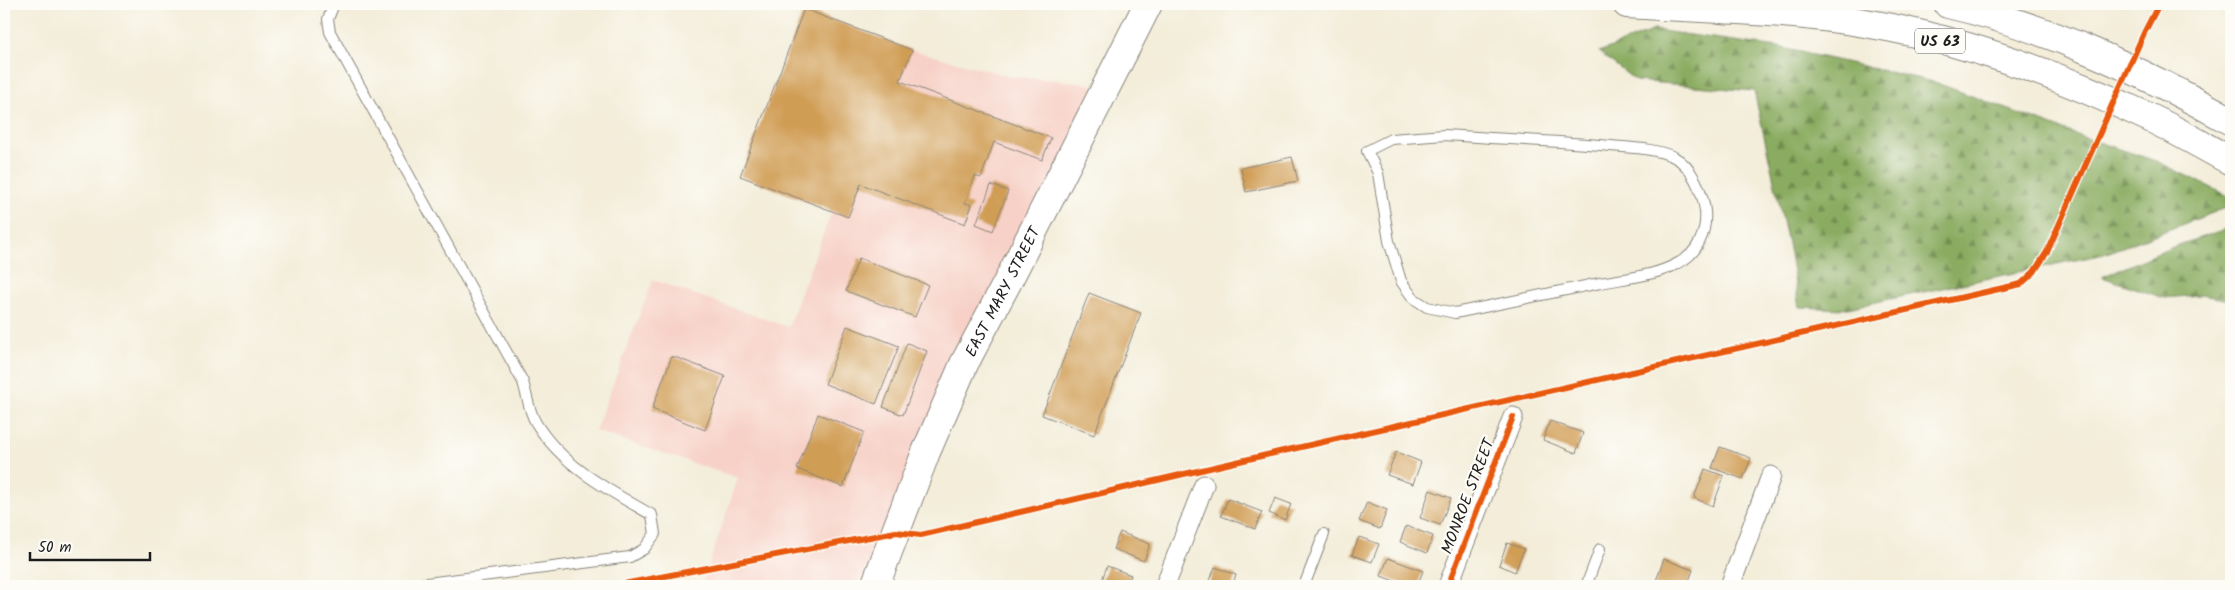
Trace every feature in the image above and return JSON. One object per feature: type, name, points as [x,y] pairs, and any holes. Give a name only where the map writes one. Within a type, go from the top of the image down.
[{"type":"main road","name":"EAST MARY STREET","points":[[875,586],[926,452],[964,364],[1148,4]]},
{"type":"main road","name":"US 63","points":[[1627,4],[1760,12],[1865,23],[1978,49],[2148,117],[2231,161]]},
{"type":"main road","name":"US 63","points":[[1948,4],[1993,14],[2090,50],[2177,91],[2231,121]]},
{"type":"street","name":"MONROE STREET","points":[[1448,586],[1513,417]]},
{"type":"street","points":[[1730,586],[1771,476]]},
{"type":"street","points":[[1165,586],[1204,485]]},
{"type":"lane","points":[[334,4],[328,19],[330,32],[523,382],[534,421],[554,448],[607,490],[652,516],[655,534],[644,548],[630,557],[404,586]]},
{"type":"lane","points":[[1445,135],[1571,142],[1650,150],[1674,157],[1683,164],[1694,180],[1703,199],[1706,219],[1701,239],[1694,252],[1680,263],[1648,274],[1455,313],[1427,307],[1412,298],[1401,281],[1389,241],[1378,173],[1367,151],[1391,139],[1445,135]]},
{"type":"lane","points":[[1304,586],[1324,534]]},
{"type":"lane","points":[[1586,586],[1600,549]]},
{"type":"shaded area","points":[[804,9],[912,50],[1012,77],[1080,82],[1105,89],[875,586],[702,586],[738,478],[595,431],[653,280],[788,327],[832,211],[740,176]]},
{"type":"green space","points":[[1654,30],[1778,47],[1934,82],[2080,136],[2156,161],[2231,197],[2231,206],[2104,254],[1843,309],[1799,307],[1789,248],[1754,91],[1636,81],[1599,52]]},
{"type":"green space","points":[[2231,227],[2231,300],[2200,295],[2164,298],[2102,277],[2173,247]]},
{"type":"building","points":[[804,9],[912,50],[900,81],[1051,138],[1042,160],[994,142],[981,178],[975,176],[965,203],[972,205],[965,224],[861,184],[848,217],[740,176]]},
{"type":"building","points":[[1292,157],[1298,181],[1246,192],[1241,168]]},
{"type":"building","points":[[991,185],[1008,191],[993,231],[976,224]]},
{"type":"building","points":[[859,258],[928,285],[915,317],[846,291]]},
{"type":"building","points":[[1089,293],[1141,313],[1094,435],[1042,415]]},
{"type":"building","points":[[847,326],[899,346],[876,404],[825,384]]},
{"type":"building","points":[[907,343],[927,351],[903,415],[883,407]]},
{"type":"building","points":[[672,356],[725,376],[705,430],[652,409]]},
{"type":"building","points":[[818,414],[864,432],[843,487],[797,469]]},
{"type":"building","points":[[1550,421],[1583,433],[1576,453],[1543,440]]},
{"type":"building","points":[[1720,447],[1751,458],[1743,479],[1712,468]]},
{"type":"building","points":[[1396,452],[1421,462],[1413,484],[1387,475]]},
{"type":"building","points":[[1705,469],[1724,476],[1713,506],[1694,498]]},
{"type":"building","points":[[1430,490],[1451,498],[1440,525],[1420,518]]},
{"type":"building","points":[[1275,498],[1291,504],[1285,520],[1269,513]]},
{"type":"building","points":[[1228,499],[1262,512],[1255,529],[1221,516]]},
{"type":"building","points":[[1367,502],[1387,510],[1380,529],[1359,521]]},
{"type":"building","points":[[1406,526],[1433,536],[1427,553],[1400,542]]},
{"type":"building","points":[[1120,532],[1150,544],[1144,561],[1113,549]]},
{"type":"building","points":[[1359,537],[1379,544],[1372,562],[1352,555]]},
{"type":"building","points":[[1507,543],[1524,549],[1515,572],[1499,565]]},
{"type":"building","points":[[1388,558],[1423,571],[1417,586],[1408,586],[1381,576]]},
{"type":"building","points":[[1664,559],[1693,570],[1687,586],[1654,586]]},
{"type":"building","points":[[1107,566],[1131,575],[1127,586],[1110,586],[1101,583]]},
{"type":"building","points":[[1215,567],[1236,575],[1232,586],[1208,586]]},
{"type":"cycle path","points":[[613,586],[896,532],[921,535],[2021,284],[2034,272],[2047,252],[2144,33],[2159,4]]},
{"type":"cycle path","points":[[1448,586],[1513,417]]}]
